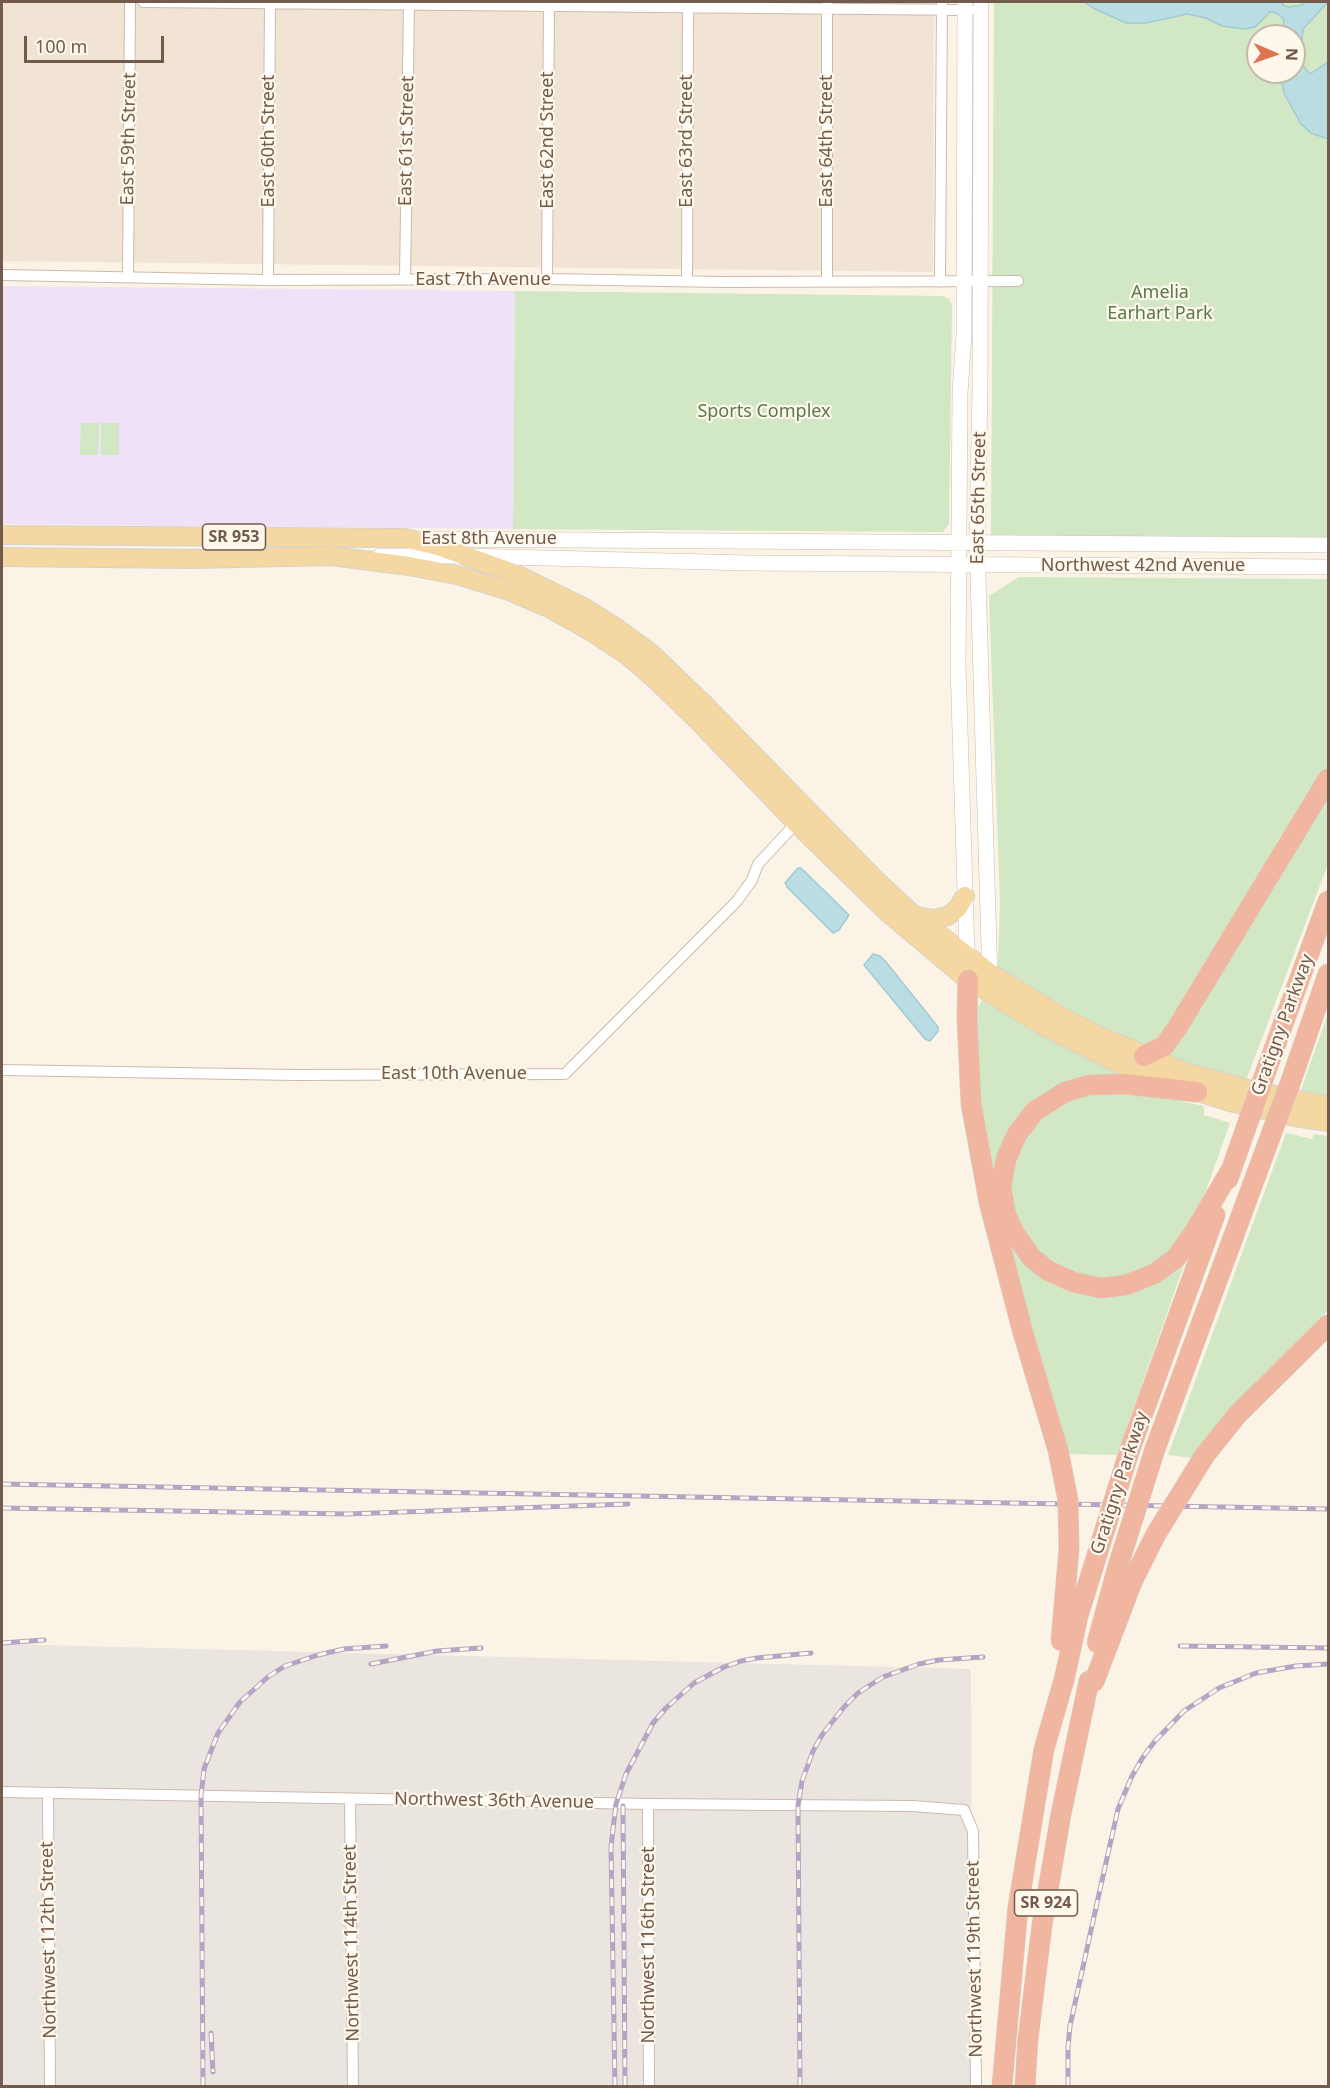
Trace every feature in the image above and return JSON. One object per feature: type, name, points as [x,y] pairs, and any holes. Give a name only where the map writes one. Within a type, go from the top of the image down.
[{"type":"highway","points":[[1144,1056],[1164,1046],[1177,1028],[1329,779]]},
{"type":"highway","name":"Gratigny Parkway","points":[[1002,2086],[1017,1907],[1044,1749],[1059,1680],[1130,1449],[1329,901]]},
{"type":"highway","name":"Gratigny Parkway","points":[[1091,1682],[1118,1566],[1155,1449],[1329,974]]},
{"type":"highway","points":[[968,980],[971,1103],[989,1203],[1023,1333],[1058,1450],[1068,1500],[1069,1549],[1059,1680]]},
{"type":"highway","points":[[1197,1092],[1124,1084],[1089,1085],[1065,1092],[1035,1111],[1017,1134],[1006,1159],[1001,1187],[1006,1215],[1015,1234],[1031,1257],[1047,1270],[1064,1278],[1101,1288],[1126,1285],[1154,1274],[1176,1258],[1195,1231],[1232,1168]]},
{"type":"highway","points":[[1091,1682],[1132,1582],[1156,1534],[1205,1455],[1237,1415],[1329,1324]]},
{"type":"highway","name":"SR 924","points":[[1025,2086],[1042,1925],[1060,1814],[1091,1682]]},
{"type":"main road","name":"East 65th Street","points":[[965,5],[964,334],[960,393],[958,665],[968,980]]},
{"type":"main road","name":"East 65th Street","points":[[981,6],[977,542],[991,994]]},
{"type":"main road","name":"East 8th Avenue","points":[[2,535],[977,542]]},
{"type":"main road","points":[[62,536],[62,558]]},
{"type":"main road","points":[[270,557],[271,537]]},
{"type":"main road","points":[[405,538],[466,556],[516,574],[556,592],[618,629],[651,654],[888,913],[968,980],[1045,1027],[1138,1073],[1197,1092],[1284,1115],[1329,1122]]},
{"type":"main road","points":[[748,541],[748,563]]},
{"type":"main road","name":"Northwest 42nd Avenue","points":[[977,542],[1329,545]]},
{"type":"main road","points":[[332,556],[409,566],[468,578],[509,591],[549,608],[628,656],[802,817],[915,916],[990,973],[1062,1017],[1144,1056],[1188,1073],[1239,1087],[1329,1106]]},
{"type":"main road","name":"East 8th Avenue","points":[[2,557],[191,559],[466,556],[748,563],[958,564]]},
{"type":"main road","name":"Northwest 42nd Avenue","points":[[958,564],[1329,567]]},
{"type":"main road","points":[[915,916],[934,919],[948,916],[958,908],[965,896]]},
{"type":"street","name":"East 59th Street","points":[[128,277],[130,2]]},
{"type":"street","points":[[143,2],[981,6]]},
{"type":"street","name":"East 60th Street","points":[[268,280],[270,2]]},
{"type":"street","name":"East 61st Street","points":[[405,280],[409,3]]},
{"type":"street","name":"East 62nd Street","points":[[547,279],[549,4]]},
{"type":"street","name":"East 63rd Street","points":[[687,282],[688,4]]},
{"type":"street","name":"East 64th Street","points":[[827,5],[827,281]]},
{"type":"street","points":[[940,282],[942,6]]},
{"type":"street","name":"East 7th Avenue","points":[[2,275],[268,280],[1018,281]]},
{"type":"street","name":"East 10th Avenue","points":[[2,1070],[296,1075],[565,1074],[737,901],[752,880],[759,864],[802,817]]},
{"type":"street","name":"Northwest 36th Avenue","points":[[2,1792],[648,1804],[913,1806],[964,1810],[973,1831]]},
{"type":"street","name":"Northwest 112th Street","points":[[48,1793],[50,2086]]},
{"type":"street","name":"Northwest 114th Street","points":[[350,1799],[353,2086]]},
{"type":"street","name":"Northwest 116th Street","points":[[648,1804],[649,2086]]},
{"type":"street","name":"Northwest 119th Street","points":[[973,1831],[976,2086]]},
{"type":"shaded area","points":[[2,2],[934,2],[933,272],[2,261]]},
{"type":"shaded area","points":[[2,286],[515,291],[513,529],[2,524]]},
{"type":"shaded area","points":[[2,1644],[971,1669],[972,2086],[2,2086]]},
{"type":"green space","name":"Amelia Earhart Park","points":[[994,2],[1328,2],[1328,537],[991,535]]},
{"type":"green space","name":"Sports Complex","points":[[515,291],[943,296],[949,299],[952,305],[949,524],[943,532],[513,529]]},
{"type":"green space","points":[[81,423],[99,423],[98,455],[80,455]]},
{"type":"green space","points":[[101,423],[119,423],[119,455],[101,455]]},
{"type":"green space","points":[[1019,577],[1328,579],[1328,769],[1172,1030],[1143,1048],[1089,1025],[1000,969],[998,964],[1000,903],[989,596]]},
{"type":"green space","points":[[1328,788],[1328,864],[1245,1083],[1164,1055]]},
{"type":"green space","points":[[984,998],[1143,1078],[1055,1092],[995,1183],[977,1096],[976,1009]]},
{"type":"green space","points":[[1328,1013],[1328,1101],[1299,1096]]},
{"type":"green space","points":[[1125,1088],[1128,1095],[1161,1097],[1204,1106],[1204,1115],[1230,1123],[1198,1213],[1169,1255],[1136,1275],[1099,1281],[1056,1267],[1035,1250],[1015,1213],[1009,1175],[1027,1129],[1070,1097]]},
{"type":"green space","points":[[1286,1133],[1312,1139],[1314,1134],[1328,1136],[1328,1310],[1199,1459],[1168,1455]]},
{"type":"green space","points":[[1004,1233],[1085,1293],[1184,1265],[1117,1455],[1065,1454]]},
{"type":"water","points":[[1084,2],[1281,2],[1284,6],[1290,7],[1302,5],[1305,2],[1328,2],[1306,26],[1284,24],[1283,18],[1270,12],[1258,24],[1246,24],[1244,29],[1222,26],[1206,18],[1187,14],[1146,23],[1126,23]]},
{"type":"water","points":[[1328,62],[1328,139],[1311,133],[1301,124],[1284,93],[1282,84],[1306,84],[1306,69],[1310,74]]},
{"type":"water","points":[[798,868],[801,868],[849,915],[839,930],[833,933],[787,887],[785,883]]},
{"type":"water","points":[[873,954],[880,956],[886,962],[938,1027],[938,1031],[930,1041],[925,1039],[864,965]]},
{"type":"railway","points":[[2,1484],[1328,1509]]},
{"type":"railway","points":[[2,1508],[347,1514],[628,1504]]},
{"type":"railway","points":[[2,1643],[44,1640]]},
{"type":"railway","points":[[203,2086],[201,1796],[204,1769],[218,1733],[240,1702],[269,1676],[285,1666],[344,1649],[386,1646]]},
{"type":"railway","points":[[1180,1646],[1328,1648]]},
{"type":"railway","points":[[371,1664],[437,1651],[481,1648]]},
{"type":"railway","points":[[615,2086],[611,1847],[616,1804],[626,1774],[653,1723],[694,1683],[741,1661],[811,1653]]},
{"type":"railway","points":[[800,2086],[798,1806],[802,1781],[813,1751],[822,1735],[844,1707],[858,1693],[883,1677],[919,1664],[939,1660],[983,1657]]},
{"type":"railway","points":[[1068,2086],[1070,2026],[1118,1809],[1143,1757],[1184,1711],[1219,1688],[1256,1673],[1296,1666],[1328,1664]]},
{"type":"railway","points":[[623,1806],[625,2086]]},
{"type":"railway","points":[[211,2033],[213,2072]]}]
